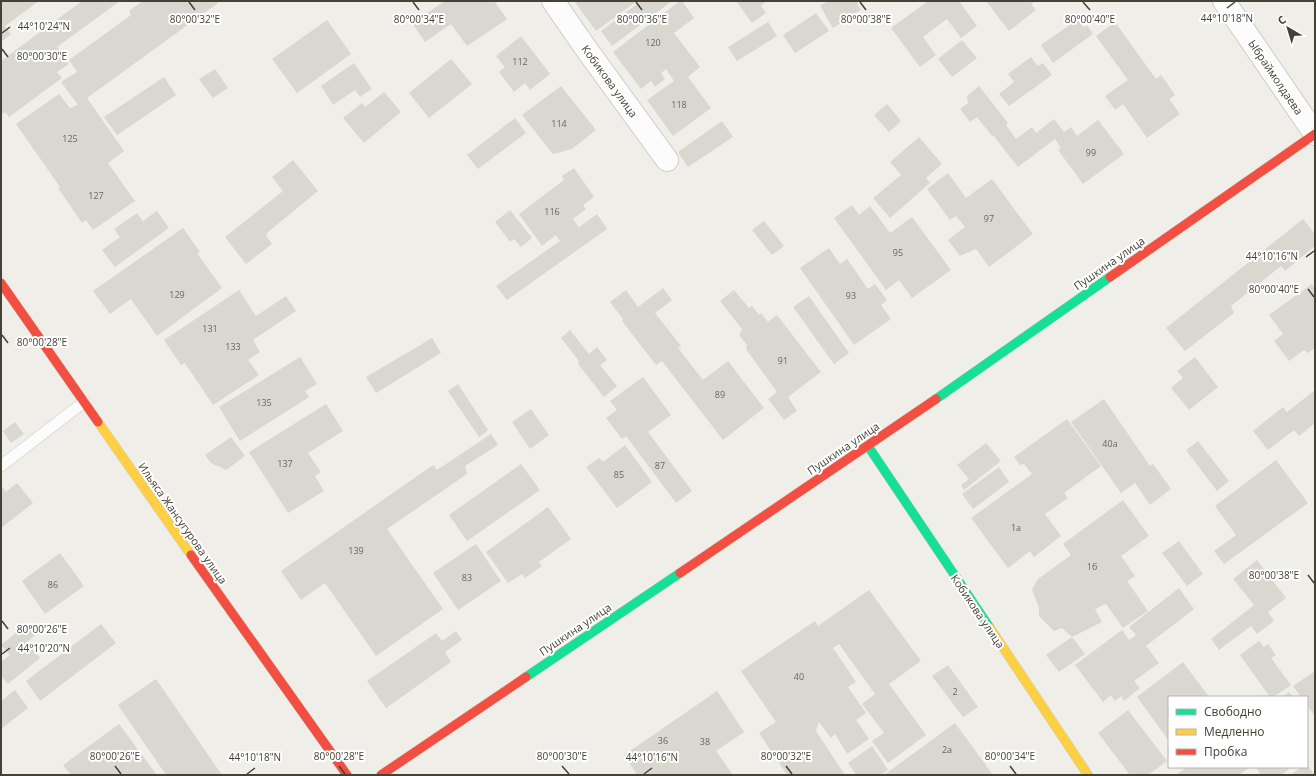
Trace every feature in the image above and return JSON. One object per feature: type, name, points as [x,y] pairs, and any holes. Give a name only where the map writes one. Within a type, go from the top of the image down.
[{"type":"street","name":"Кобикова улица","points":[[554,1],[587,50],[667,160]]},
{"type":"street","name":"Ыбраймолдаева","points":[[1224,1],[1315,134]]},
{"type":"street","name":"Пушкина улица","points":[[381,775],[868,446],[1315,134]]},
{"type":"street","name":"Ильяса Жансугурова улица","points":[[1,283],[347,775]]},
{"type":"street","name":"Кобикова улица","points":[[868,446],[1088,775]]},
{"type":"lane","points":[[1,466],[84,402]]},
{"type":"building","points":[[1,1],[39,1],[5,26],[11,34],[1,42]]},
{"type":"building","points":[[82,1],[120,1],[57,47],[69,64],[57,72],[62,78],[9,117],[5,112],[1,115],[1,61]]},
{"type":"building","points":[[143,1],[217,1],[218,3],[87,98],[124,151],[108,163],[135,201],[93,230],[86,220],[82,223],[58,188],[60,187],[16,124],[59,94],[70,108],[78,105],[61,82],[77,72],[69,60],[131,15],[129,11]]},
{"type":"building","points":[[445,1],[494,1],[507,19],[467,46],[451,24],[425,42],[412,23]]},
{"type":"building","points":[[574,1],[637,1],[596,31]]},
{"type":"building","points":[[641,1],[672,1],[612,46],[601,31]]},
{"type":"building","points":[[682,1],[694,18],[674,33],[700,67],[688,77],[711,108],[673,136],[647,100],[674,81],[666,69],[661,73],[665,79],[655,87],[651,81],[641,89],[613,52]]},
{"type":"building","points":[[736,1],[763,1],[765,3],[761,6],[766,13],[752,23]]},
{"type":"building","points":[[828,1],[860,1],[857,3],[861,10],[833,28],[820,6]]},
{"type":"building","points":[[928,1],[959,1],[977,26],[961,38],[947,19],[923,37],[936,55],[920,67],[891,28]]},
{"type":"building","points":[[986,1],[1035,1],[1031,4],[1036,10],[1009,31]]},
{"type":"building","points":[[816,13],[829,31],[795,53],[783,35]]},
{"type":"building","points":[[1078,19],[1084,28],[1087,25],[1093,34],[1053,63],[1041,45]]},
{"type":"building","points":[[327,20],[351,54],[297,93],[272,59]]},
{"type":"building","points":[[768,22],[777,36],[737,61],[728,47]]},
{"type":"building","points":[[1115,22],[1156,79],[1161,75],[1175,95],[1169,99],[1180,114],[1147,138],[1123,104],[1115,110],[1105,96],[1128,80],[1096,36]]},
{"type":"building","points":[[521,36],[550,74],[530,90],[525,83],[514,92],[499,72],[505,67],[496,56]]},
{"type":"building","points":[[962,40],[977,58],[952,77],[938,59]]},
{"type":"building","points":[[1031,57],[1038,66],[1043,63],[1052,75],[1009,106],[999,94],[1014,82],[1008,74]]},
{"type":"building","points":[[451,59],[472,84],[429,118],[409,93]]},
{"type":"building","points":[[354,63],[372,89],[360,97],[355,90],[333,105],[321,86]]},
{"type":"building","points":[[215,69],[228,88],[213,98],[199,79]]},
{"type":"building","points":[[164,77],[176,95],[117,135],[104,117]]},
{"type":"building","points":[[561,86],[596,130],[572,149],[553,154],[522,115]]},
{"type":"building","points":[[979,86],[1008,123],[1006,125],[1016,139],[1032,127],[1036,133],[1054,119],[1064,132],[1071,127],[1077,136],[1098,120],[1124,154],[1083,184],[1058,150],[1061,148],[1055,139],[1018,167],[977,117],[970,122],[960,109],[968,103],[967,96]]},
{"type":"building","points":[[384,92],[401,112],[364,143],[343,118],[362,103],[365,107]]},
{"type":"building","points":[[887,104],[901,121],[889,132],[874,115]]},
{"type":"building","points":[[515,118],[526,133],[478,169],[467,155]]},
{"type":"building","points":[[722,121],[733,137],[688,167],[678,152]]},
{"type":"building","points":[[919,137],[942,164],[926,178],[930,183],[890,218],[873,198],[901,175],[890,162]]},
{"type":"building","points":[[293,160],[318,191],[268,232],[266,236],[272,244],[246,264],[225,237],[283,191],[272,177]]},
{"type":"building","points":[[574,168],[594,197],[583,205],[586,209],[573,219],[579,227],[597,214],[607,229],[507,300],[496,286],[560,241],[556,235],[542,246],[519,214],[564,180],[562,176]]},
{"type":"building","points":[[948,173],[966,198],[992,179],[1033,234],[989,267],[976,249],[960,256],[948,240],[965,227],[956,216],[950,220],[927,189]]},
{"type":"building","points":[[852,205],[859,215],[870,206],[890,233],[912,217],[951,270],[912,298],[899,280],[886,290],[834,218]]},
{"type":"building","points":[[510,210],[532,238],[521,247],[514,239],[510,242],[495,222]]},
{"type":"building","points":[[157,211],[169,228],[115,267],[102,250],[120,237],[114,229],[137,213],[143,221]]},
{"type":"building","points":[[1303,219],[1315,234],[1315,246],[1285,271],[1281,266],[1231,306],[1234,313],[1185,351],[1166,328]]},
{"type":"building","points":[[764,221],[784,246],[772,255],[752,230]]},
{"type":"building","points":[[183,228],[200,252],[197,253],[222,288],[157,336],[131,299],[110,314],[93,291]]},
{"type":"building","points":[[829,248],[840,264],[847,259],[868,289],[875,284],[887,300],[881,305],[891,319],[854,345],[800,268]]},
{"type":"building","points":[[1312,284],[1315,288],[1315,348],[1308,353],[1304,350],[1289,361],[1274,341],[1283,334],[1269,315]]},
{"type":"building","points":[[663,288],[672,300],[655,313],[681,346],[678,348],[703,380],[728,361],[764,408],[723,440],[662,361],[656,365],[622,321],[623,319],[610,302],[626,290],[638,307]]},
{"type":"building","points":[[239,290],[256,316],[286,296],[296,311],[253,340],[260,352],[248,360],[259,375],[213,405],[185,363],[181,365],[164,340]]},
{"type":"building","points":[[734,290],[749,308],[752,306],[759,315],[761,313],[768,322],[777,315],[821,372],[788,397],[797,411],[784,420],[768,399],[777,392],[746,349],[747,345],[739,335],[742,329],[720,301]]},
{"type":"building","points":[[809,296],[849,353],[834,364],[793,307]]},
{"type":"building","points":[[570,330],[589,354],[597,347],[607,360],[600,365],[617,386],[604,397],[578,364],[579,361],[561,338]]},
{"type":"building","points":[[432,338],[441,353],[376,393],[366,377]]},
{"type":"building","points":[[300,357],[317,384],[305,391],[309,397],[240,441],[219,407]]},
{"type":"building","points":[[1195,357],[1218,387],[1189,410],[1171,388],[1183,378],[1177,371]]},
{"type":"building","points":[[643,377],[671,415],[648,432],[692,491],[676,503],[626,436],[622,439],[606,418],[617,410],[610,401]]},
{"type":"building","points":[[458,384],[488,430],[479,437],[448,391]]},
{"type":"building","points":[[1314,391],[1315,423],[1299,436],[1294,430],[1268,450],[1253,431],[1283,407],[1287,412]]},
{"type":"building","points":[[1104,399],[1150,466],[1153,464],[1171,489],[1150,505],[1135,483],[1121,493],[1071,422]]},
{"type":"building","points":[[326,404],[343,431],[308,453],[321,472],[315,476],[324,491],[288,513],[249,452]]},
{"type":"building","points":[[531,409],[549,435],[530,449],[512,422]]},
{"type":"building","points":[[1067,419],[1101,466],[1064,493],[1068,498],[1045,514],[1061,536],[1034,557],[1030,551],[1008,568],[971,518],[1032,474],[1024,464],[1020,465],[1014,457]]},
{"type":"building","points":[[15,422],[24,434],[11,443],[3,431]]},
{"type":"building","points":[[491,434],[498,445],[465,466],[467,474],[387,529],[443,609],[376,656],[325,583],[301,600],[281,571],[433,465],[437,470]]},
{"type":"building","points":[[231,437],[245,456],[226,470],[211,463],[205,455]]},
{"type":"building","points":[[1198,441],[1229,481],[1217,491],[1186,450]]},
{"type":"building","points":[[986,443],[1001,461],[964,490],[961,485],[969,479],[957,465]]},
{"type":"building","points":[[625,445],[652,482],[617,508],[586,467],[599,458],[603,462]]},
{"type":"building","points":[[1276,460],[1308,503],[1224,564],[1214,551],[1236,535],[1215,506]]},
{"type":"building","points":[[521,464],[540,490],[467,541],[449,515]]},
{"type":"building","points":[[999,467],[1009,482],[973,509],[962,494]]},
{"type":"building","points":[[17,483],[33,503],[1,528],[1,485],[6,492]]},
{"type":"building","points":[[1123,500],[1149,536],[1121,556],[1135,576],[1127,581],[1148,611],[1123,628],[1106,604],[1095,609],[1102,622],[1072,637],[1062,628],[1054,631],[1039,616],[1039,608],[1032,589],[1038,579],[1071,555],[1063,544]]},
{"type":"building","points":[[548,507],[571,539],[539,562],[542,566],[525,578],[522,574],[508,583],[486,552]]},
{"type":"building","points":[[1179,541],[1203,574],[1187,586],[1162,553]]},
{"type":"building","points":[[476,544],[501,581],[458,610],[433,573]]},
{"type":"building","points":[[60,553],[84,586],[45,614],[22,581]]},
{"type":"building","points":[[1257,560],[1286,598],[1268,612],[1274,621],[1257,634],[1251,626],[1219,650],[1211,639],[1254,605],[1233,579]]},
{"type":"building","points":[[1179,588],[1194,609],[1146,646],[1159,663],[1134,681],[1140,688],[1124,701],[1121,696],[1115,701],[1111,695],[1103,702],[1075,665],[1122,630],[1129,640],[1136,635],[1129,627]]},
{"type":"building","points":[[869,590],[921,661],[889,684],[926,735],[888,763],[872,741],[884,733],[862,704],[875,694],[839,644],[833,648],[856,682],[848,687],[866,713],[856,720],[869,739],[847,754],[835,734],[831,738],[819,722],[816,731],[845,775],[787,775],[759,733],[776,722],[741,671],[815,621],[818,626]]},
{"type":"building","points":[[27,624],[36,634],[27,642],[40,658],[8,684],[1,676],[1,662],[10,655],[1,645]]},
{"type":"building","points":[[101,624],[116,643],[40,701],[26,681]]},
{"type":"building","points":[[456,631],[462,640],[445,652],[451,662],[386,708],[367,681],[436,633],[442,641]]},
{"type":"building","points":[[1072,637],[1085,654],[1059,672],[1046,655]]},
{"type":"building","points":[[1259,641],[1264,647],[1268,644],[1276,655],[1271,658],[1291,685],[1274,696],[1269,696],[1240,655]]},
{"type":"building","points":[[1183,662],[1208,696],[1168,696],[1168,740],[1137,697]]},
{"type":"building","points":[[948,665],[978,707],[963,717],[932,676]]},
{"type":"building","points":[[1315,671],[1315,716],[1308,706],[1308,696],[1300,696],[1293,686]]},
{"type":"building","points":[[156,679],[222,775],[166,775],[118,705]]},
{"type":"building","points":[[15,690],[28,708],[1,729],[1,701]]},
{"type":"building","points":[[717,691],[744,732],[716,751],[733,775],[637,775],[624,755]]},
{"type":"building","points":[[1289,692],[1292,696],[1283,696]]},
{"type":"building","points":[[1128,710],[1167,761],[1148,775],[1130,775],[1098,733]]},
{"type":"building","points":[[955,723],[993,775],[884,775]]},
{"type":"building","points":[[119,724],[157,775],[71,775],[63,765]]},
{"type":"building","points":[[872,746],[888,770],[881,775],[856,775],[848,763]]},
{"type":"building","points":[[1308,766],[1315,775],[1291,775],[1300,768],[1308,768]]},
{"type":"building","points":[[1186,768],[1249,768],[1239,775],[1176,775]]},
{"type":"building","points":[[1257,768],[1291,768],[1281,775],[1261,775]]},
{"type":"traffic: fast","points":[[936,399],[1110,277]]},
{"type":"traffic: fast","points":[[868,446],[990,628]]},
{"type":"traffic: fast","points":[[526,677],[680,573]]},
{"type":"traffic: slow","points":[[98,422],[191,555]]},
{"type":"traffic: slow","points":[[990,628],[1088,775]]},
{"type":"traffic: jam","points":[[1110,277],[1315,134]]},
{"type":"traffic: jam","points":[[1,283],[98,422]]},
{"type":"traffic: jam","points":[[680,573],[936,399]]},
{"type":"traffic: jam","points":[[191,555],[347,775]]},
{"type":"traffic: jam","points":[[381,775],[526,677]]}]
